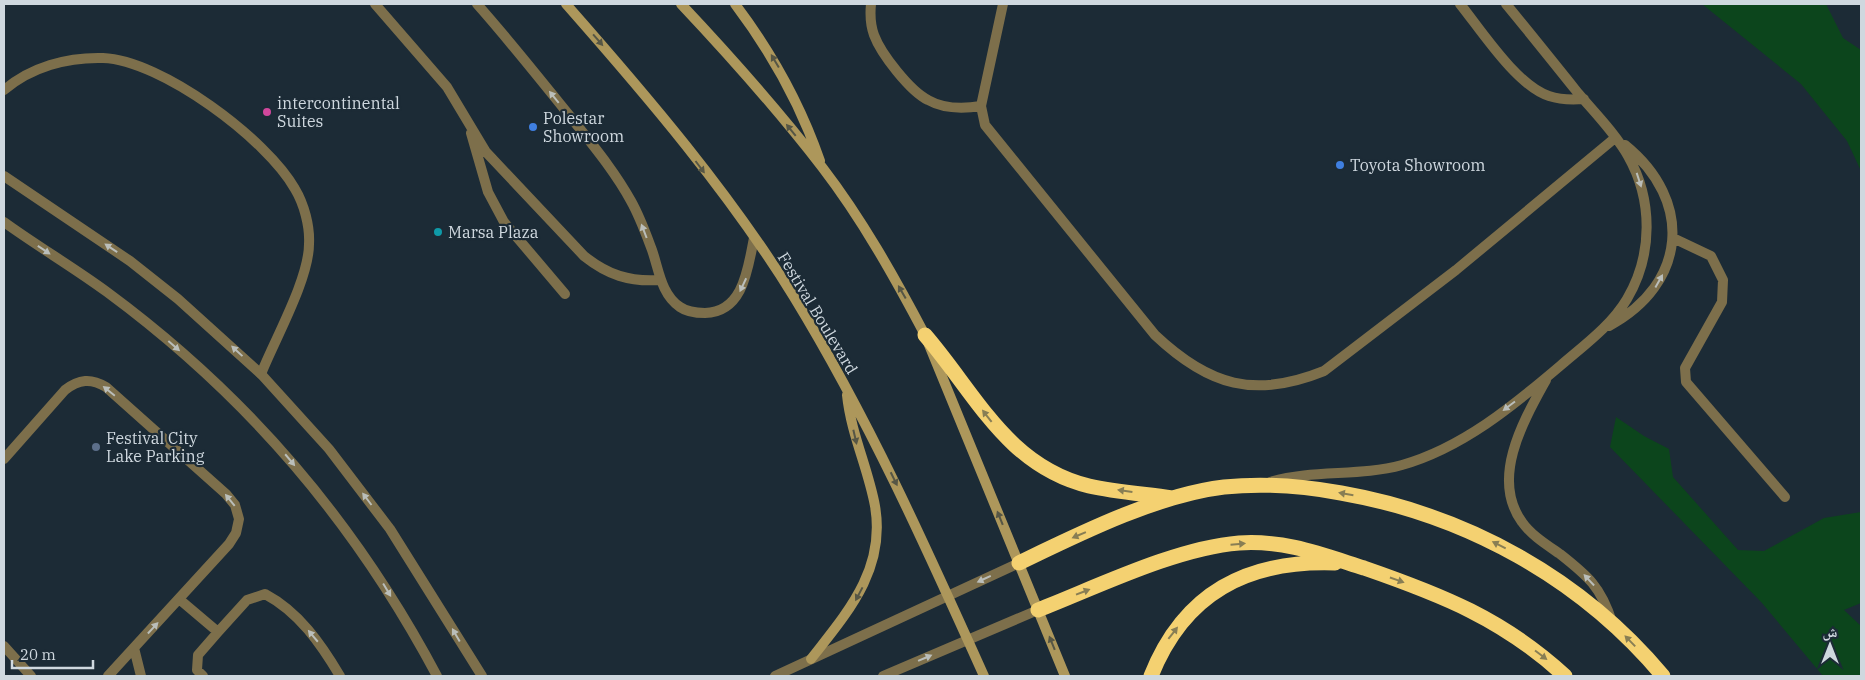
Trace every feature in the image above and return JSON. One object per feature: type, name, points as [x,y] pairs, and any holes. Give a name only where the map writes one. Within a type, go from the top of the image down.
[{"type":"highway","points":[[925,335],[965,384],[1002,435],[1026,456],[1053,473],[1088,486],[1174,498]]},
{"type":"highway","points":[[1019,563],[1111,522],[1174,498],[1223,487],[1263,485],[1317,489],[1371,498],[1423,513],[1474,533],[1523,557],[1569,588],[1612,622],[1663,676]]},
{"type":"highway","points":[[1038,610],[1167,560],[1202,549],[1238,544],[1275,544],[1309,549],[1452,600],[1500,626],[1546,658],[1565,676]]},
{"type":"highway","points":[[1151,676],[1166,642],[1189,614],[1215,591],[1244,575],[1277,566],[1312,562],[1351,564]]},
{"type":"main road","name":"Festival Boulevard","points":[[566,4],[621,66],[675,133],[754,238],[794,297],[847,389],[892,475],[984,676]]},
{"type":"main road","points":[[681,4],[733,60],[823,169],[878,251],[925,335],[1065,676]]},
{"type":"main road","points":[[735,4],[774,58],[793,94],[823,169]]},
{"type":"main road","points":[[811,660],[860,595],[871,567],[876,537],[875,507],[856,445],[847,389]]},
{"type":"street","points":[[375,4],[447,87],[470,127],[499,166],[584,256],[600,268],[619,277],[639,281],[660,280]]},
{"type":"street","points":[[477,4],[524,58],[618,179],[644,228],[660,280],[668,295],[680,308],[696,313],[712,313],[726,306],[738,295],[746,280],[754,238]]},
{"type":"street","points":[[871,4],[870,19],[873,34],[880,47],[913,90],[928,101],[945,106],[963,109],[981,106]]},
{"type":"street","points":[[1003,4],[981,106],[985,125],[996,142],[1155,335],[1180,358],[1209,375],[1241,384],[1274,386],[1300,380],[1324,370],[1346,356],[1456,270],[1615,138]]},
{"type":"street","points":[[1460,4],[1517,75],[1531,87],[1547,96],[1565,100],[1584,99]]},
{"type":"street","points":[[1263,485],[1289,477],[1316,473],[1373,470],[1401,465],[1455,444],[1474,432],[1548,376],[1599,332],[1627,299],[1641,266],[1646,238],[1647,217],[1637,175],[1615,138],[1506,4]]},
{"type":"street","points":[[4,90],[38,68],[70,60],[104,58],[137,66],[205,102],[259,146],[278,166],[295,189],[306,215],[310,244],[304,272],[261,374]]},
{"type":"street","points":[[470,127],[488,192],[504,222],[564,294]]},
{"type":"street","points":[[1599,332],[1627,317],[1645,302],[1659,283],[1669,261],[1673,238],[1671,215],[1663,192],[1640,159],[1615,138]]},
{"type":"street","points":[[4,176],[130,261],[178,299],[261,374],[329,449],[390,529],[482,676]]},
{"type":"street","points":[[4,222],[107,292],[169,342],[226,392],[280,447],[329,505],[374,567],[437,676]]},
{"type":"street","points":[[1673,238],[1711,256],[1722,280],[1722,302],[1685,368],[1686,382],[1784,497]]},
{"type":"street","points":[[1548,376],[1526,417],[1515,444],[1509,487],[1513,506],[1522,523],[1591,581],[1605,600],[1612,622]]},
{"type":"street","points":[[4,460],[74,383],[85,380],[96,381],[106,387],[226,494],[235,505],[239,519],[236,533],[229,544],[108,676]]},
{"type":"street","points":[[775,676],[1019,563]]},
{"type":"street","points":[[203,676],[197,670],[198,654],[247,600],[265,594],[302,622],[324,649],[340,676]]},
{"type":"street","points":[[179,600],[218,632]]},
{"type":"street","points":[[883,676],[1038,610]]},
{"type":"street","points":[[4,646],[31,676]]},
{"type":"street","points":[[134,648],[141,676]]},
{"type":"green space","points":[[1702,4],[1826,4],[1843,38],[1861,50],[1861,171],[1847,141],[1801,84]]},
{"type":"green space","points":[[1616,417],[1644,436],[1669,449],[1673,477],[1738,550],[1764,551],[1824,518],[1861,512],[1861,603],[1844,610],[1861,626],[1861,676],[1823,676],[1762,603],[1610,447]]},
{"type":"place","name":"intercontinental Suites","points":[[267,112]]},
{"type":"place","name":"Polestar Showroom","points":[[533,127]]},
{"type":"place","name":"Toyota Showroom","points":[[1340,165]]},
{"type":"place","name":"Marsa Plaza","points":[[438,232]]},
{"type":"place","name":"Festival City Lake Parking","points":[[96,447]]}]
